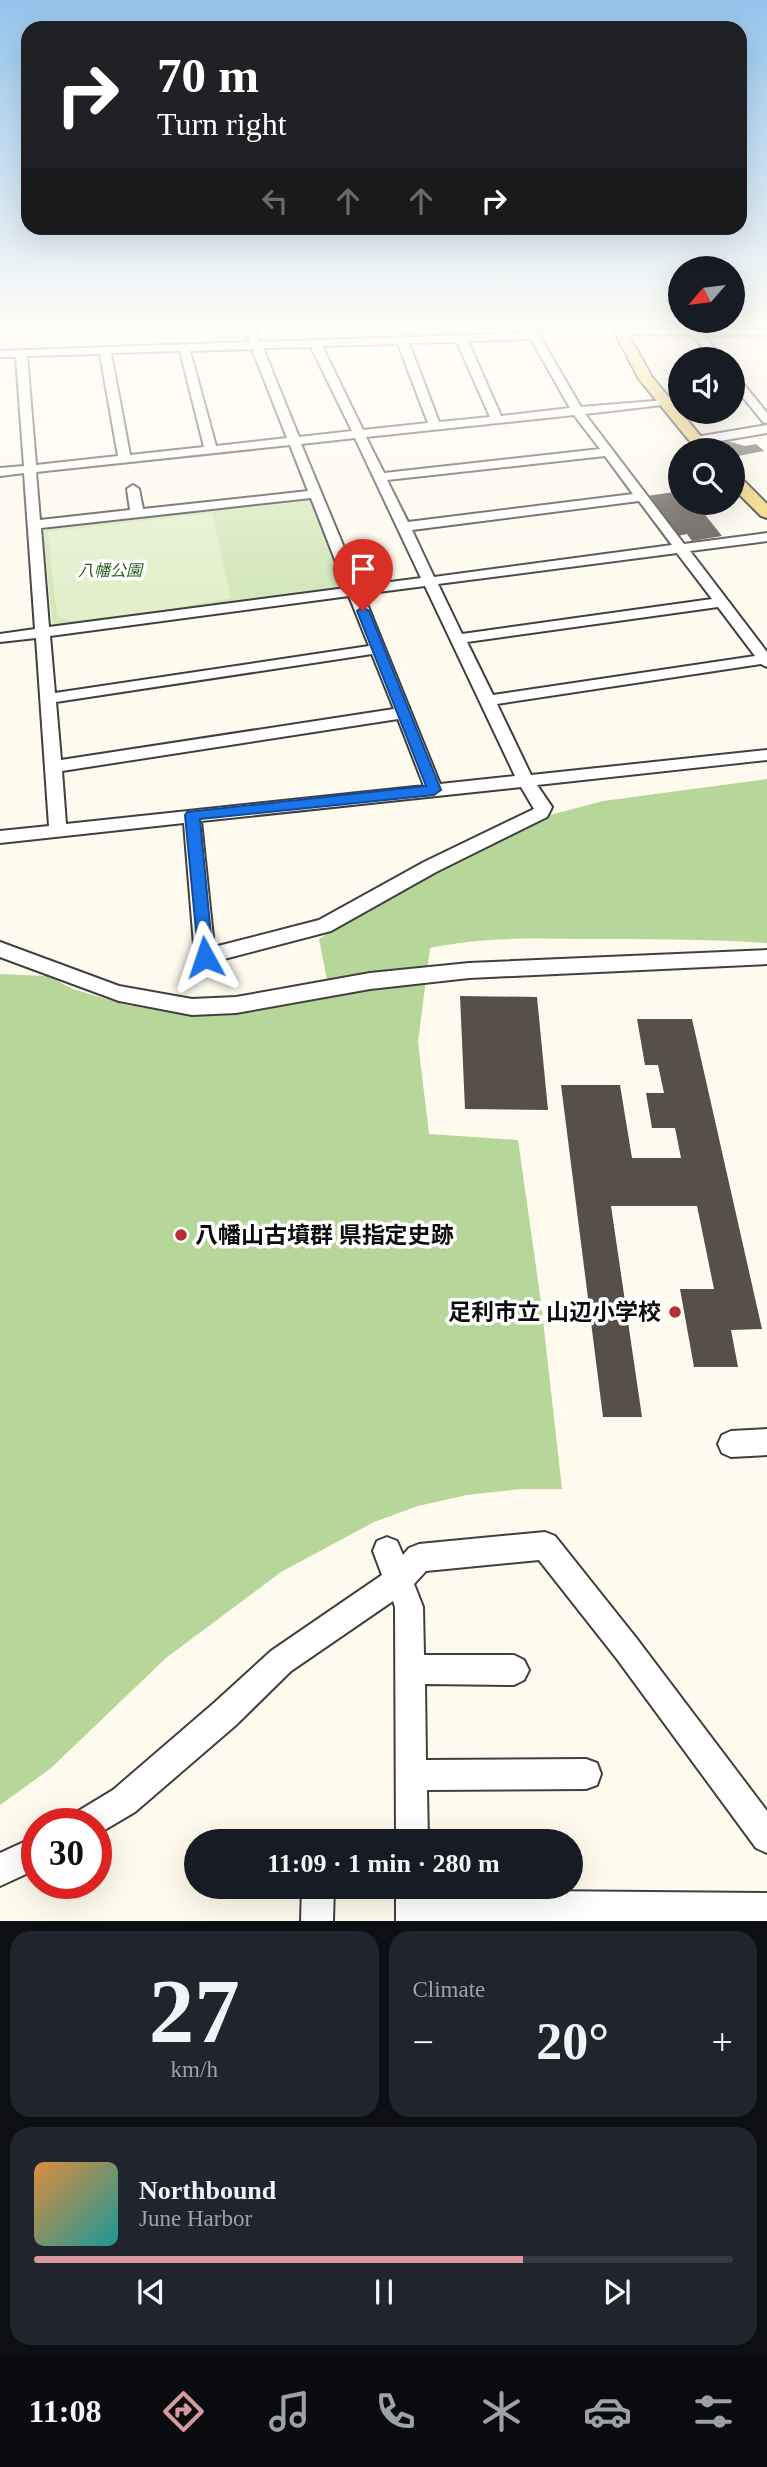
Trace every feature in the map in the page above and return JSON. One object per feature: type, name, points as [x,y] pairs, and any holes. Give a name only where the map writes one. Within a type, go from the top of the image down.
[{"type":"main road","points":[[673,415],[695,438]]},
{"type":"main road","points":[[745,491],[767,513]]},
{"type":"street","points":[[25,415],[58,831]]},
{"type":"street","points":[[117,415],[125,459]]},
{"type":"street","points":[[202,415],[211,450]]},
{"type":"street","points":[[284,415],[434,790]]},
{"type":"street","points":[[192,815],[205,957],[324,926],[430,867],[541,813],[543,807],[526,781],[350,415]]},
{"type":"street","points":[[430,415],[435,426]]},
{"type":"street","points":[[495,415],[497,420]]},
{"type":"street","points":[[0,472],[545,415]]},
{"type":"street","points":[[488,701],[766,661],[581,415]]},
{"type":"street","points":[[730,438],[767,429]]},
{"type":"street","points":[[380,477],[608,452]]},
{"type":"street","points":[[133,489],[137,514]]},
{"type":"street","points":[[33,525],[316,494]]},
{"type":"street","points":[[403,527],[641,497]]},
{"type":"street","points":[[0,638],[767,537]]},
{"type":"street","points":[[457,639],[720,602]]},
{"type":"street","points":[[47,699],[378,649]]},
{"type":"street","points":[[53,768],[403,713]]},
{"type":"street","points":[[0,836],[767,755]]},
{"type":"street","points":[[0,949],[98,986],[192,1007],[228,1005],[370,981],[501,968],[767,957]]},
{"type":"street","points":[[731,1444],[767,1442]]},
{"type":"street","points":[[112,1808],[124,1801],[225,1714],[281,1661],[399,1580],[419,1558],[545,1546],[627,1649],[767,1837]]},
{"type":"street","points":[[387,1551],[409,1607],[412,1829]]},
{"type":"street","points":[[410,1669],[514,1670]]},
{"type":"street","points":[[412,1775],[586,1774]]},
{"type":"street","points":[[0,1870],[21,1860]]},
{"type":"street","points":[[317,1921],[318,1899]]},
{"type":"street","points":[[412,1905],[767,1909]]},
{"type":"green space","name":"八幡公園","points":[[302,498],[312,501],[344,584],[338,590],[61,626],[52,623],[43,531]]},
{"type":"green space","points":[[212,513],[231,598],[159,611],[71,621],[57,616],[48,532]]},
{"type":"green space","points":[[767,779],[767,943],[526,939],[487,940],[430,948],[418,1042],[429,1134],[518,1140],[541,1302],[562,1489],[521,1489],[467,1495],[418,1506],[374,1522],[281,1572],[166,1658],[50,1769],[0,1805],[0,974],[48,976],[73,989],[126,1005],[172,1012],[223,1012],[330,995],[319,939],[382,900],[524,824],[603,801]]},
{"type":"building","points":[[756,444],[764,451],[745,455],[745,446]]},
{"type":"building","points":[[668,493],[668,515],[705,515],[722,536],[692,541],[687,534],[678,536],[647,496]]},
{"type":"building","points":[[460,996],[537,997],[548,1110],[465,1109]]},
{"type":"building","points":[[637,1019],[692,1019],[762,1329],[731,1330],[738,1367],[694,1367],[680,1289],[714,1289],[697,1206],[611,1206],[642,1417],[603,1417],[561,1085],[620,1085],[632,1158],[681,1158],[675,1128],[652,1128],[646,1093],[664,1093],[658,1065],[645,1065]]},
{"type":"place","name":"八幡山古墳群 県指定史跡","points":[[181,1235]]},
{"type":"place","name":"足利市立 山辺小学校","points":[[675,1312]]},
{"type":"route","points":[[205,957],[192,815],[434,790],[363,611]]}]
